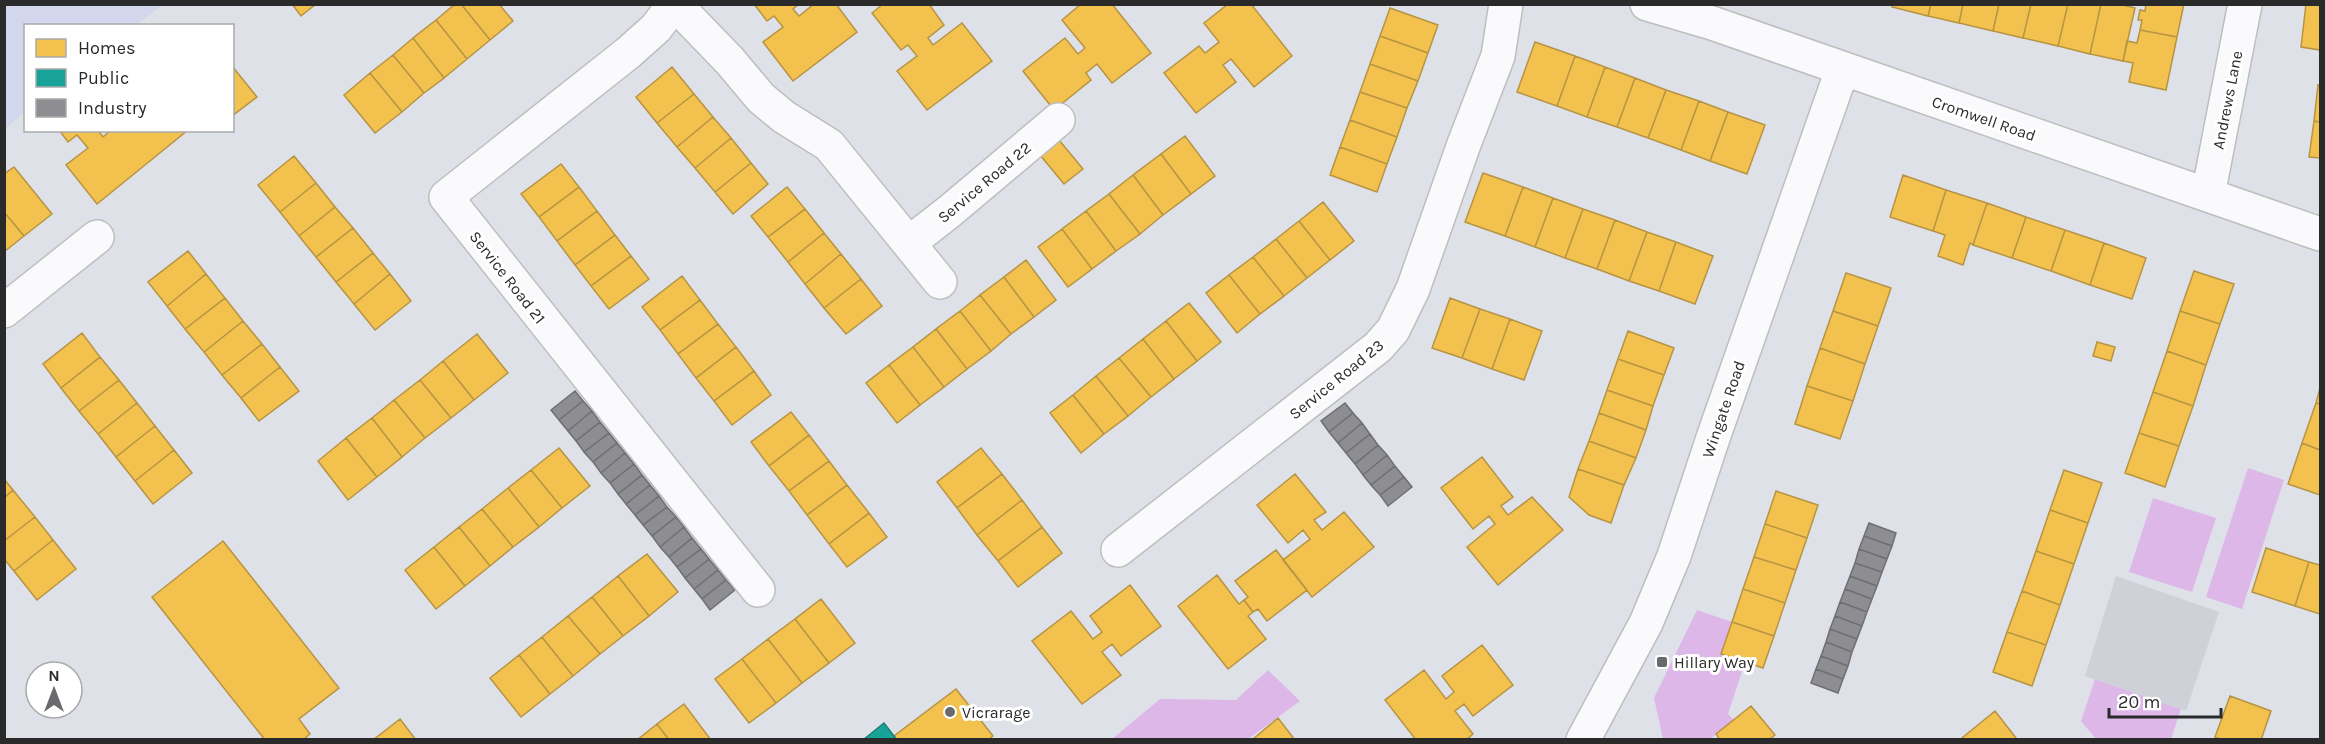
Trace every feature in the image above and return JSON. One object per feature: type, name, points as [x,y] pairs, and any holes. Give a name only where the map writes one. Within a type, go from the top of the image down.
[{"type":"street","points":[[675,4],[771,107],[829,145],[940,282]]},
{"type":"street","name":"Service Road 21","points":[[675,4],[656,28],[628,53],[446,197],[758,591]]},
{"type":"street","name":"Service Road 23","points":[[1118,550],[1378,347],[1393,330],[1413,289],[1498,56],[1506,4]]},
{"type":"street","name":"Cromwell Road","points":[[1647,4],[1712,23],[2320,234]]},
{"type":"street","name":"Andrews Lane","points":[[2208,195],[2246,4]]},
{"type":"street","name":"Wingate Road","points":[[1593,737],[1646,623],[1674,556],[1842,70]]},
{"type":"street","name":"Service Road 22","points":[[909,243],[1058,120]]},
{"type":"street","points":[[4,311],[97,237]]},
{"type":"shaded area","points":[[5,4],[163,4],[137,24],[24,24],[24,113],[5,129]]},
{"type":"shaded area","points":[[2248,468],[2284,480],[2242,609],[2206,597]]},
{"type":"shaded area","points":[[2153,498],[2216,518],[2192,592],[2129,572]]},
{"type":"shaded area","points":[[2116,576],[2219,612],[2186,711],[2085,676]]},
{"type":"shaded area","points":[[1697,610],[1732,622],[1721,654],[1745,662],[1728,714],[1734,720],[1710,739],[1663,739],[1654,698]]},
{"type":"shaded area","points":[[1268,670],[1300,701],[1248,739],[1112,739],[1160,699],[1236,700]]},
{"type":"shaded area","points":[[2095,679],[2181,709],[2171,739],[2096,739],[2081,721]]},
{"type":"building: Homes","points":[[292,4],[316,4],[301,16]]},
{"type":"building: Homes","points":[[455,4],[461,4],[490,40],[467,59],[436,20]]},
{"type":"building: Homes","points":[[461,4],[499,4],[513,21],[490,40]]},
{"type":"building: Homes","points":[[754,4],[799,4],[793,9],[799,16],[814,4],[836,4],[857,32],[793,81],[763,42],[783,27],[774,16],[767,21]]},
{"type":"building: Homes","points":[[883,4],[929,4],[944,25],[928,38],[933,45],[962,23],[992,61],[927,110],[897,71],[917,56],[908,45],[901,50],[872,13]]},
{"type":"building: Homes","points":[[1081,4],[1112,4],[1151,53],[1112,83],[1097,64],[1086,73],[1091,80],[1054,110],[1023,71],[1065,38],[1078,54],[1085,48],[1062,20]]},
{"type":"building: Homes","points":[[1228,4],[1251,4],[1292,56],[1254,87],[1231,59],[1223,65],[1236,82],[1196,113],[1164,73],[1199,46],[1205,53],[1219,42],[1204,23]]},
{"type":"building: Homes","points":[[1892,4],[1931,4],[1928,16],[1892,7]]},
{"type":"building: Homes","points":[[1931,4],[1963,4],[1959,23],[1928,16]]},
{"type":"building: Homes","points":[[1963,4],[1999,4],[1993,31],[1959,23]]},
{"type":"building: Homes","points":[[1999,4],[2031,4],[2023,38],[1993,31]]},
{"type":"building: Homes","points":[[2031,4],[2068,4],[2058,46],[2023,38]]},
{"type":"building: Homes","points":[[2068,4],[2101,4],[2090,54],[2058,46]]},
{"type":"building: Homes","points":[[2101,4],[2119,4],[2135,8],[2123,61],[2090,54]]},
{"type":"building: Homes","points":[[2146,4],[2184,4],[2177,37],[2140,30],[2142,20],[2138,20],[2140,10],[2145,11]]},
{"type":"building: Homes","points":[[2306,4],[2320,4],[2320,50],[2301,47]]},
{"type":"building: Homes","points":[[1390,8],[1438,25],[1428,53],[1380,36]]},
{"type":"building: Homes","points":[[436,20],[467,59],[444,78],[413,38]]},
{"type":"building: Homes","points":[[2140,30],[2177,37],[2166,90],[2129,82],[2133,63],[2123,61],[2127,41],[2137,43]]},
{"type":"building: Homes","points":[[1380,36],[1428,53],[1418,81],[1370,64]]},
{"type":"building: Homes","points":[[413,38],[444,78],[424,93],[393,55]]},
{"type":"building: Homes","points":[[1535,42],[1575,56],[1557,106],[1517,92]]},
{"type":"building: Homes","points":[[393,55],[424,93],[402,112],[370,73]]},
{"type":"building: Homes","points":[[1575,56],[1605,67],[1587,117],[1557,106]]},
{"type":"building: Homes","points":[[1370,64],[1418,81],[1407,108],[1360,92]]},
{"type":"building: Homes","points":[[672,67],[694,94],[657,123],[636,97]]},
{"type":"building: Homes","points":[[1605,67],[1635,78],[1617,127],[1587,117]]},
{"type":"building: Homes","points":[[234,68],[257,97],[234,114]]},
{"type":"building: Homes","points":[[370,73],[402,112],[375,133],[344,95]]},
{"type":"building: Homes","points":[[1635,78],[1666,90],[1648,138],[1617,127]]},
{"type":"building: Homes","points":[[2318,85],[2320,86],[2320,122],[2314,121]]},
{"type":"building: Homes","points":[[1666,90],[1699,101],[1681,150],[1648,138]]},
{"type":"building: Homes","points":[[1360,92],[1407,108],[1397,137],[1350,120]]},
{"type":"building: Homes","points":[[694,94],[713,117],[677,147],[657,123]]},
{"type":"building: Homes","points":[[1699,101],[1728,112],[1710,161],[1681,150]]},
{"type":"building: Homes","points":[[1728,112],[1765,125],[1747,174],[1710,161]]},
{"type":"building: Homes","points":[[713,117],[731,138],[695,168],[677,147]]},
{"type":"building: Homes","points":[[1350,120],[1397,137],[1387,164],[1340,147]]},
{"type":"building: Homes","points":[[2314,121],[2320,122],[2320,158],[2309,157]]},
{"type":"building: Homes","points":[[60,132],[99,132],[103,137],[109,132],[186,132],[97,204],[66,165],[88,148],[77,135],[68,142]]},
{"type":"building: Homes","points":[[1185,136],[1215,176],[1191,194],[1161,154]]},
{"type":"building: Homes","points":[[731,138],[751,163],[715,192],[695,168]]},
{"type":"building: Homes","points":[[1059,140],[1083,169],[1064,184],[1040,155]]},
{"type":"building: Homes","points":[[1340,147],[1387,164],[1377,192],[1330,175]]},
{"type":"building: Homes","points":[[1161,154],[1191,194],[1163,215],[1133,175]]},
{"type":"building: Homes","points":[[294,156],[316,183],[280,212],[258,185]]},
{"type":"building: Homes","points":[[751,163],[768,184],[733,214],[715,192]]},
{"type":"building: Homes","points":[[561,164],[579,187],[539,217],[521,194]]},
{"type":"building: Homes","points":[[14,167],[52,214],[24,236],[4,212],[4,174]]},
{"type":"building: Homes","points":[[1483,173],[1523,187],[1505,236],[1465,222]]},
{"type":"building: Homes","points":[[1133,175],[1163,215],[1140,234],[1109,194]]},
{"type":"building: Homes","points":[[1903,175],[1946,190],[1933,231],[1890,217]]},
{"type":"building: Homes","points":[[316,183],[335,207],[299,236],[280,212]]},
{"type":"building: Homes","points":[[579,187],[597,211],[557,241],[539,217]]},
{"type":"building: Homes","points":[[787,187],[805,209],[768,237],[751,216]]},
{"type":"building: Homes","points":[[1523,187],[1553,198],[1535,247],[1505,236]]},
{"type":"building: Homes","points":[[1946,190],[1987,203],[1973,245],[1970,243],[1963,265],[1938,256],[1945,235],[1933,231]]},
{"type":"building: Homes","points":[[1109,194],[1140,234],[1116,251],[1086,211]]},
{"type":"building: Homes","points":[[1553,198],[1583,209],[1565,258],[1535,247]]},
{"type":"building: Homes","points":[[1323,202],[1354,241],[1330,260],[1299,221]]},
{"type":"building: Homes","points":[[1987,203],[2026,217],[2012,258],[1973,245]]},
{"type":"building: Homes","points":[[335,207],[353,228],[316,257],[299,236]]},
{"type":"building: Homes","points":[[805,209],[824,233],[788,262],[768,237]]},
{"type":"building: Homes","points":[[1583,209],[1615,220],[1597,269],[1565,258]]},
{"type":"building: Homes","points":[[597,211],[615,235],[575,265],[557,241]]},
{"type":"building: Homes","points":[[1086,211],[1116,251],[1092,269],[1062,229]]},
{"type":"building: Homes","points":[[4,212],[24,236],[4,252]]},
{"type":"building: Homes","points":[[2026,217],[2065,230],[2051,271],[2012,258]]},
{"type":"building: Homes","points":[[1615,220],[1647,232],[1629,281],[1597,269]]},
{"type":"building: Homes","points":[[1299,221],[1330,260],[1307,278],[1276,239]]},
{"type":"building: Homes","points":[[353,228],[373,253],[336,282],[316,257]]},
{"type":"building: Homes","points":[[1062,229],[1092,269],[1068,287],[1038,247]]},
{"type":"building: Homes","points":[[2065,230],[2104,243],[2090,285],[2051,271]]},
{"type":"building: Homes","points":[[1647,232],[1676,242],[1659,291],[1629,281]]},
{"type":"building: Homes","points":[[824,233],[841,254],[805,284],[788,262]]},
{"type":"building: Homes","points":[[615,235],[631,256],[591,286],[575,265]]},
{"type":"building: Homes","points":[[1276,239],[1307,278],[1284,296],[1253,257]]},
{"type":"building: Homes","points":[[1676,242],[1713,256],[1695,304],[1659,291]]},
{"type":"building: Homes","points":[[2104,243],[2146,258],[2132,299],[2090,285]]},
{"type":"building: Homes","points":[[188,251],[206,274],[167,306],[148,282]]},
{"type":"building: Homes","points":[[373,253],[390,274],[354,304],[336,282]]},
{"type":"building: Homes","points":[[841,254],[861,279],[824,308],[805,284]]},
{"type":"building: Homes","points":[[631,256],[649,279],[609,309],[591,286]]},
{"type":"building: Homes","points":[[1253,257],[1284,296],[1260,314],[1229,275]]},
{"type":"building: Homes","points":[[1026,260],[1056,300],[1034,317],[1004,277]]},
{"type":"building: Homes","points":[[2194,271],[2234,284],[2220,324],[2180,311]]},
{"type":"building: Homes","points":[[1846,273],[1891,288],[1878,326],[1833,311]]},
{"type":"building: Homes","points":[[206,274],[225,298],[185,329],[167,306]]},
{"type":"building: Homes","points":[[390,274],[411,301],[375,330],[354,304]]},
{"type":"building: Homes","points":[[1229,275],[1260,314],[1237,333],[1206,293]]},
{"type":"building: Homes","points":[[682,276],[700,300],[660,330],[642,307]]},
{"type":"building: Homes","points":[[1004,277],[1034,317],[1011,334],[980,295]]},
{"type":"building: Homes","points":[[861,279],[882,306],[846,334],[824,308]]},
{"type":"building: Homes","points":[[980,295],[1011,334],[991,351],[960,311]]},
{"type":"building: Homes","points":[[225,298],[243,321],[204,352],[185,329]]},
{"type":"building: Homes","points":[[1450,298],[1480,309],[1462,358],[1432,348]]},
{"type":"building: Homes","points":[[700,300],[718,324],[678,354],[660,330]]},
{"type":"building: Homes","points":[[1189,303],[1221,342],[1197,361],[1166,321]]},
{"type":"building: Homes","points":[[1480,309],[1510,319],[1492,369],[1462,358]]},
{"type":"building: Homes","points":[[960,311],[991,351],[967,369],[936,329]]},
{"type":"building: Homes","points":[[1833,311],[1878,326],[1865,364],[1820,348]]},
{"type":"building: Homes","points":[[2180,311],[2220,324],[2206,365],[2167,351]]},
{"type":"building: Homes","points":[[1510,319],[1542,331],[1524,380],[1492,369]]},
{"type":"building: Homes","points":[[243,321],[262,344],[222,375],[204,352]]},
{"type":"building: Homes","points":[[1166,321],[1197,361],[1174,379],[1143,339]]},
{"type":"building: Homes","points":[[718,324],[736,347],[696,378],[678,354]]},
{"type":"building: Homes","points":[[936,329],[967,369],[944,387],[913,347]]},
{"type":"building: Homes","points":[[1628,331],[1674,348],[1664,375],[1618,359]]},
{"type":"building: Homes","points":[[82,333],[100,357],[61,388],[43,364]]},
{"type":"building: Homes","points":[[477,334],[508,373],[474,400],[443,361]]},
{"type":"building: Homes","points":[[1143,339],[1174,379],[1151,397],[1119,358]]},
{"type":"building: Homes","points":[[2097,342],[2115,347],[2111,361],[2093,356]]},
{"type":"building: Homes","points":[[262,344],[280,367],[241,398],[222,375]]},
{"type":"building: Homes","points":[[736,347],[754,371],[714,401],[696,378]]},
{"type":"building: Homes","points":[[913,347],[944,387],[920,405],[889,365]]},
{"type":"building: Homes","points":[[1820,348],[1865,364],[1853,401],[1807,386]]},
{"type":"building: Homes","points":[[2167,351],[2206,365],[2193,406],[2153,392]]},
{"type":"building: Homes","points":[[100,357],[119,380],[79,411],[61,388]]},
{"type":"building: Homes","points":[[1119,358],[1151,397],[1128,416],[1096,376]]},
{"type":"building: Homes","points":[[1618,359],[1664,375],[1653,406],[1607,390]]},
{"type":"building: Homes","points":[[443,361],[474,400],[451,418],[420,380]]},
{"type":"building: Homes","points":[[889,365],[920,405],[897,423],[866,383]]},
{"type":"building: Homes","points":[[280,367],[299,391],[259,421],[241,398]]},
{"type":"building: Homes","points":[[754,371],[771,395],[732,425],[714,401]]},
{"type":"building: Homes","points":[[1096,376],[1128,416],[1104,434],[1073,395]]},
{"type":"building: Homes","points":[[119,380],[137,403],[98,434],[79,411]]},
{"type":"building: Homes","points":[[420,380],[451,418],[425,438],[394,400]]},
{"type":"building: Homes","points":[[1807,386],[1853,401],[1840,439],[1795,424]]},
{"type":"building: Homes","points":[[2320,388],[2320,404],[2316,403]]},
{"type":"building: Homes","points":[[1607,390],[1653,406],[1646,430],[1599,413]]},
{"type":"building: Homes","points":[[2153,392],[2193,406],[2179,446],[2139,433]]},
{"type":"building: Homes","points":[[1073,395],[1104,434],[1081,453],[1050,413]]},
{"type":"building: Homes","points":[[394,400],[425,438],[402,457],[372,418]]},
{"type":"building: Homes","points":[[137,403],[155,426],[116,457],[98,434]]},
{"type":"building: Homes","points":[[2316,403],[2320,404],[2320,450],[2302,443]]},
{"type":"building: Homes","points":[[791,412],[809,435],[769,466],[751,442]]},
{"type":"building: Homes","points":[[1599,413],[1646,430],[1636,458],[1589,441]]},
{"type":"building: Homes","points":[[372,418],[402,457],[377,477],[346,438]]},
{"type":"building: Homes","points":[[155,426],[174,450],[135,481],[116,457]]},
{"type":"building: Homes","points":[[2139,433],[2179,446],[2165,487],[2125,473]]},
{"type":"building: Homes","points":[[809,435],[829,461],[789,491],[769,466]]},
{"type":"building: Homes","points":[[346,438],[377,477],[348,500],[318,461]]},
{"type":"building: Homes","points":[[1589,441],[1636,458],[1624,485],[1578,469]]},
{"type":"building: Homes","points":[[2302,443],[2320,450],[2320,495],[2288,484]]},
{"type":"building: Homes","points":[[559,448],[590,486],[562,508],[531,470]]},
{"type":"building: Homes","points":[[981,448],[1002,474],[957,508],[937,482]]},
{"type":"building: Homes","points":[[174,450],[192,473],[153,504],[135,481]]},
{"type":"building: Homes","points":[[1482,457],[1513,497],[1501,506],[1508,515],[1532,497],[1563,530],[1498,585],[1467,547],[1495,524],[1489,516],[1473,529],[1441,488]]},
{"type":"building: Homes","points":[[829,461],[847,485],[807,515],[789,491]]},
{"type":"building: Homes","points":[[1578,469],[1624,485],[1611,523],[1589,515],[1569,497]]},
{"type":"building: Homes","points":[[531,470],[562,508],[539,527],[508,488]]},
{"type":"building: Homes","points":[[2064,470],[2102,483],[2088,523],[2050,510]]},
{"type":"building: Homes","points":[[1002,474],[1022,500],[977,535],[957,508]]},
{"type":"building: Homes","points":[[1295,474],[1326,512],[1314,520],[1322,530],[1344,512],[1374,547],[1312,597],[1283,560],[1310,539],[1303,530],[1288,543],[1257,505]]},
{"type":"building: Homes","points":[[4,479],[13,490],[4,498]]},
{"type":"building: Homes","points":[[847,485],[869,513],[829,544],[807,515]]},
{"type":"building: Homes","points":[[508,488],[539,527],[513,547],[482,509]]},
{"type":"building: Homes","points":[[13,490],[35,517],[4,541],[4,498]]},
{"type":"building: Homes","points":[[1776,491],[1818,505],[1807,538],[1765,524]]},
{"type":"building: Homes","points":[[1022,500],[1042,527],[998,561],[977,535]]},
{"type":"building: Homes","points":[[482,509],[513,547],[490,566],[459,527]]},
{"type":"building: Homes","points":[[2050,510],[2088,523],[2074,564],[2036,551]]},
{"type":"building: Homes","points":[[869,513],[887,537],[847,567],[829,544]]},
{"type":"building: Homes","points":[[35,517],[53,540],[14,571],[4,559],[4,541]]},
{"type":"building: Homes","points":[[1765,524],[1807,538],[1796,570],[1754,557]]},
{"type":"building: Homes","points":[[459,527],[490,566],[465,586],[434,547]]},
{"type":"building: Homes","points":[[1042,527],[1062,553],[1018,587],[998,561]]},
{"type":"building: Homes","points":[[53,540],[76,569],[37,600],[14,571]]},
{"type":"building: Homes","points":[[223,541],[339,688],[299,719],[310,734],[303,740],[265,740],[152,597]]},
{"type":"building: Homes","points":[[434,547],[465,586],[436,609],[405,570]]},
{"type":"building: Homes","points":[[2266,548],[2309,562],[2295,606],[2252,592]]},
{"type":"building: Homes","points":[[1276,550],[1307,590],[1267,621],[1258,609],[1253,612],[1244,600],[1248,597],[1235,581]]},
{"type":"building: Homes","points":[[2036,551],[2074,564],[2060,605],[2022,591]]},
{"type":"building: Homes","points":[[647,554],[678,592],[649,616],[618,576]]},
{"type":"building: Homes","points":[[1754,557],[1796,570],[1785,603],[1743,589]]},
{"type":"building: Homes","points":[[2309,562],[2320,565],[2320,614],[2295,606]]},
{"type":"building: Homes","points":[[1217,575],[1239,604],[1244,600],[1253,612],[1248,616],[1266,639],[1228,669],[1178,606]]},
{"type":"building: Homes","points":[[618,576],[649,616],[623,636],[592,597]]},
{"type":"building: Homes","points":[[1130,585],[1161,626],[1121,656],[1112,644],[1102,652],[1121,675],[1082,704],[1032,641],[1071,611],[1093,639],[1102,632],[1090,616]]},
{"type":"building: Homes","points":[[1743,589],[1785,603],[1774,636],[1732,622]]},
{"type":"building: Homes","points":[[2022,591],[2060,605],[2046,645],[2007,632]]},
{"type":"building: Homes","points":[[592,597],[623,636],[600,654],[568,616]]},
{"type":"building: Homes","points":[[821,599],[855,643],[829,663],[795,619]]},
{"type":"building: Homes","points":[[568,616],[600,654],[573,676],[542,637]]},
{"type":"building: Homes","points":[[795,619],[829,663],[802,683],[768,639]]},
{"type":"building: Homes","points":[[1732,622],[1774,636],[1763,668],[1721,654]]},
{"type":"building: Homes","points":[[2007,632],[2046,645],[2032,686],[1993,672]]},
{"type":"building: Homes","points":[[542,637],[573,676],[550,694],[519,655]]},
{"type":"building: Homes","points":[[768,639],[802,683],[776,703],[742,659]]},
{"type":"building: Homes","points":[[1482,645],[1513,685],[1473,716],[1464,704],[1455,711],[1473,734],[1466,740],[1416,740],[1385,700],[1424,670],[1446,699],[1454,692],[1442,676]]},
{"type":"building: Homes","points":[[519,655],[550,694],[521,717],[490,678]]},
{"type":"building: Homes","points":[[742,659],[776,703],[749,723],[715,679]]},
{"type":"building: Homes","name":"Vicrarage","points":[[956,689],[993,736],[988,740],[897,740],[894,736]]},
{"type":"building: Homes","points":[[2230,696],[2271,711],[2261,740],[2222,740],[2215,737]]},
{"type":"building: Homes","points":[[684,704],[711,740],[669,740],[657,724]]},
{"type":"building: Homes","points":[[1751,706],[1775,735],[1769,740],[1720,740],[1716,734]]},
{"type":"building: Homes","points":[[1995,711],[2016,738],[2014,740],[1963,740],[1962,738]]},
{"type":"building: Homes","points":[[1278,718],[1295,740],[1252,740]]},
{"type":"building: Homes","points":[[400,719],[416,740],[373,740]]},
{"type":"building: Homes","points":[[657,724],[669,740],[637,740]]},
{"type":"building: Public","points":[[884,723],[897,740],[863,740]]},
{"type":"building: Industry","points":[[575,391],[583,401],[559,420],[551,410]]},
{"type":"building: Industry","points":[[583,401],[592,411],[568,431],[559,420]]},
{"type":"building: Industry","points":[[1345,403],[1353,413],[1329,432],[1321,421]]},
{"type":"building: Industry","points":[[592,411],[600,422],[576,441],[568,431]]},
{"type":"building: Industry","points":[[1353,413],[1362,423],[1338,443],[1329,432]]},
{"type":"building: Industry","points":[[600,422],[609,433],[584,452],[576,441]]},
{"type":"building: Industry","points":[[1362,423],[1370,434],[1346,453],[1338,443]]},
{"type":"building: Industry","points":[[609,433],[617,443],[593,462],[584,452]]},
{"type":"building: Industry","points":[[1370,434],[1378,445],[1355,464],[1346,453]]},
{"type":"building: Industry","points":[[617,443],[625,453],[601,473],[593,462]]},
{"type":"building: Industry","points":[[1378,445],[1387,455],[1363,475],[1355,464]]},
{"type":"building: Industry","points":[[625,453],[634,464],[610,483],[601,473]]},
{"type":"building: Industry","points":[[1387,455],[1395,466],[1371,485],[1363,475]]},
{"type":"building: Industry","points":[[634,464],[642,475],[618,494],[610,483]]},
{"type":"building: Industry","points":[[1395,466],[1404,477],[1380,495],[1371,485]]},
{"type":"building: Industry","points":[[642,475],[650,485],[626,504],[618,494]]},
{"type":"building: Industry","points":[[1404,477],[1412,487],[1388,506],[1380,495]]},
{"type":"building: Industry","points":[[650,485],[659,496],[635,515],[626,504]]},
{"type":"building: Industry","points":[[659,496],[667,507],[643,525],[635,515]]},
{"type":"building: Industry","points":[[667,507],[676,517],[652,536],[643,525]]},
{"type":"building: Industry","points":[[676,517],[684,527],[660,547],[652,536]]},
{"type":"building: Industry","points":[[1869,523],[1896,533],[1892,546],[1864,536]]},
{"type":"building: Industry","points":[[684,527],[692,538],[669,557],[660,547]]},
{"type":"building: Industry","points":[[1864,536],[1892,546],[1887,559],[1859,549]]},
{"type":"building: Industry","points":[[692,538],[701,549],[677,567],[669,557]]},
{"type":"building: Industry","points":[[701,549],[709,559],[685,578],[677,567]]},
{"type":"building: Industry","points":[[1859,549],[1887,559],[1882,572],[1855,563]]},
{"type":"building: Industry","points":[[709,559],[718,570],[694,589],[685,578]]},
{"type":"building: Industry","points":[[1855,563],[1882,572],[1877,586],[1850,576]]},
{"type":"building: Industry","points":[[718,570],[726,580],[702,599],[694,589]]},
{"type":"building: Industry","points":[[1850,576],[1877,586],[1872,599],[1845,589]]},
{"type":"building: Industry","points":[[726,580],[735,590],[710,610],[702,599]]},
{"type":"building: Industry","points":[[1845,589],[1872,599],[1867,612],[1840,602]]},
{"type":"building: Industry","points":[[1840,602],[1867,612],[1862,626],[1835,616]]},
{"type":"building: Industry","points":[[1835,616],[1862,626],[1857,639],[1830,629]]},
{"type":"building: Industry","points":[[1830,629],[1857,639],[1852,652],[1826,642]]},
{"type":"building: Industry","points":[[1826,642],[1852,652],[1848,666],[1821,656]]},
{"type":"building: Industry","points":[[1821,656],[1848,666],[1843,679],[1816,669]]},
{"type":"building: Industry","points":[[1816,669],[1843,679],[1838,693],[1811,683]]},
{"type":"place","name":"Hillary Way","points":[[1662,662]]},
{"type":"place","name":"Vicrarage","points":[[950,712]]}]
